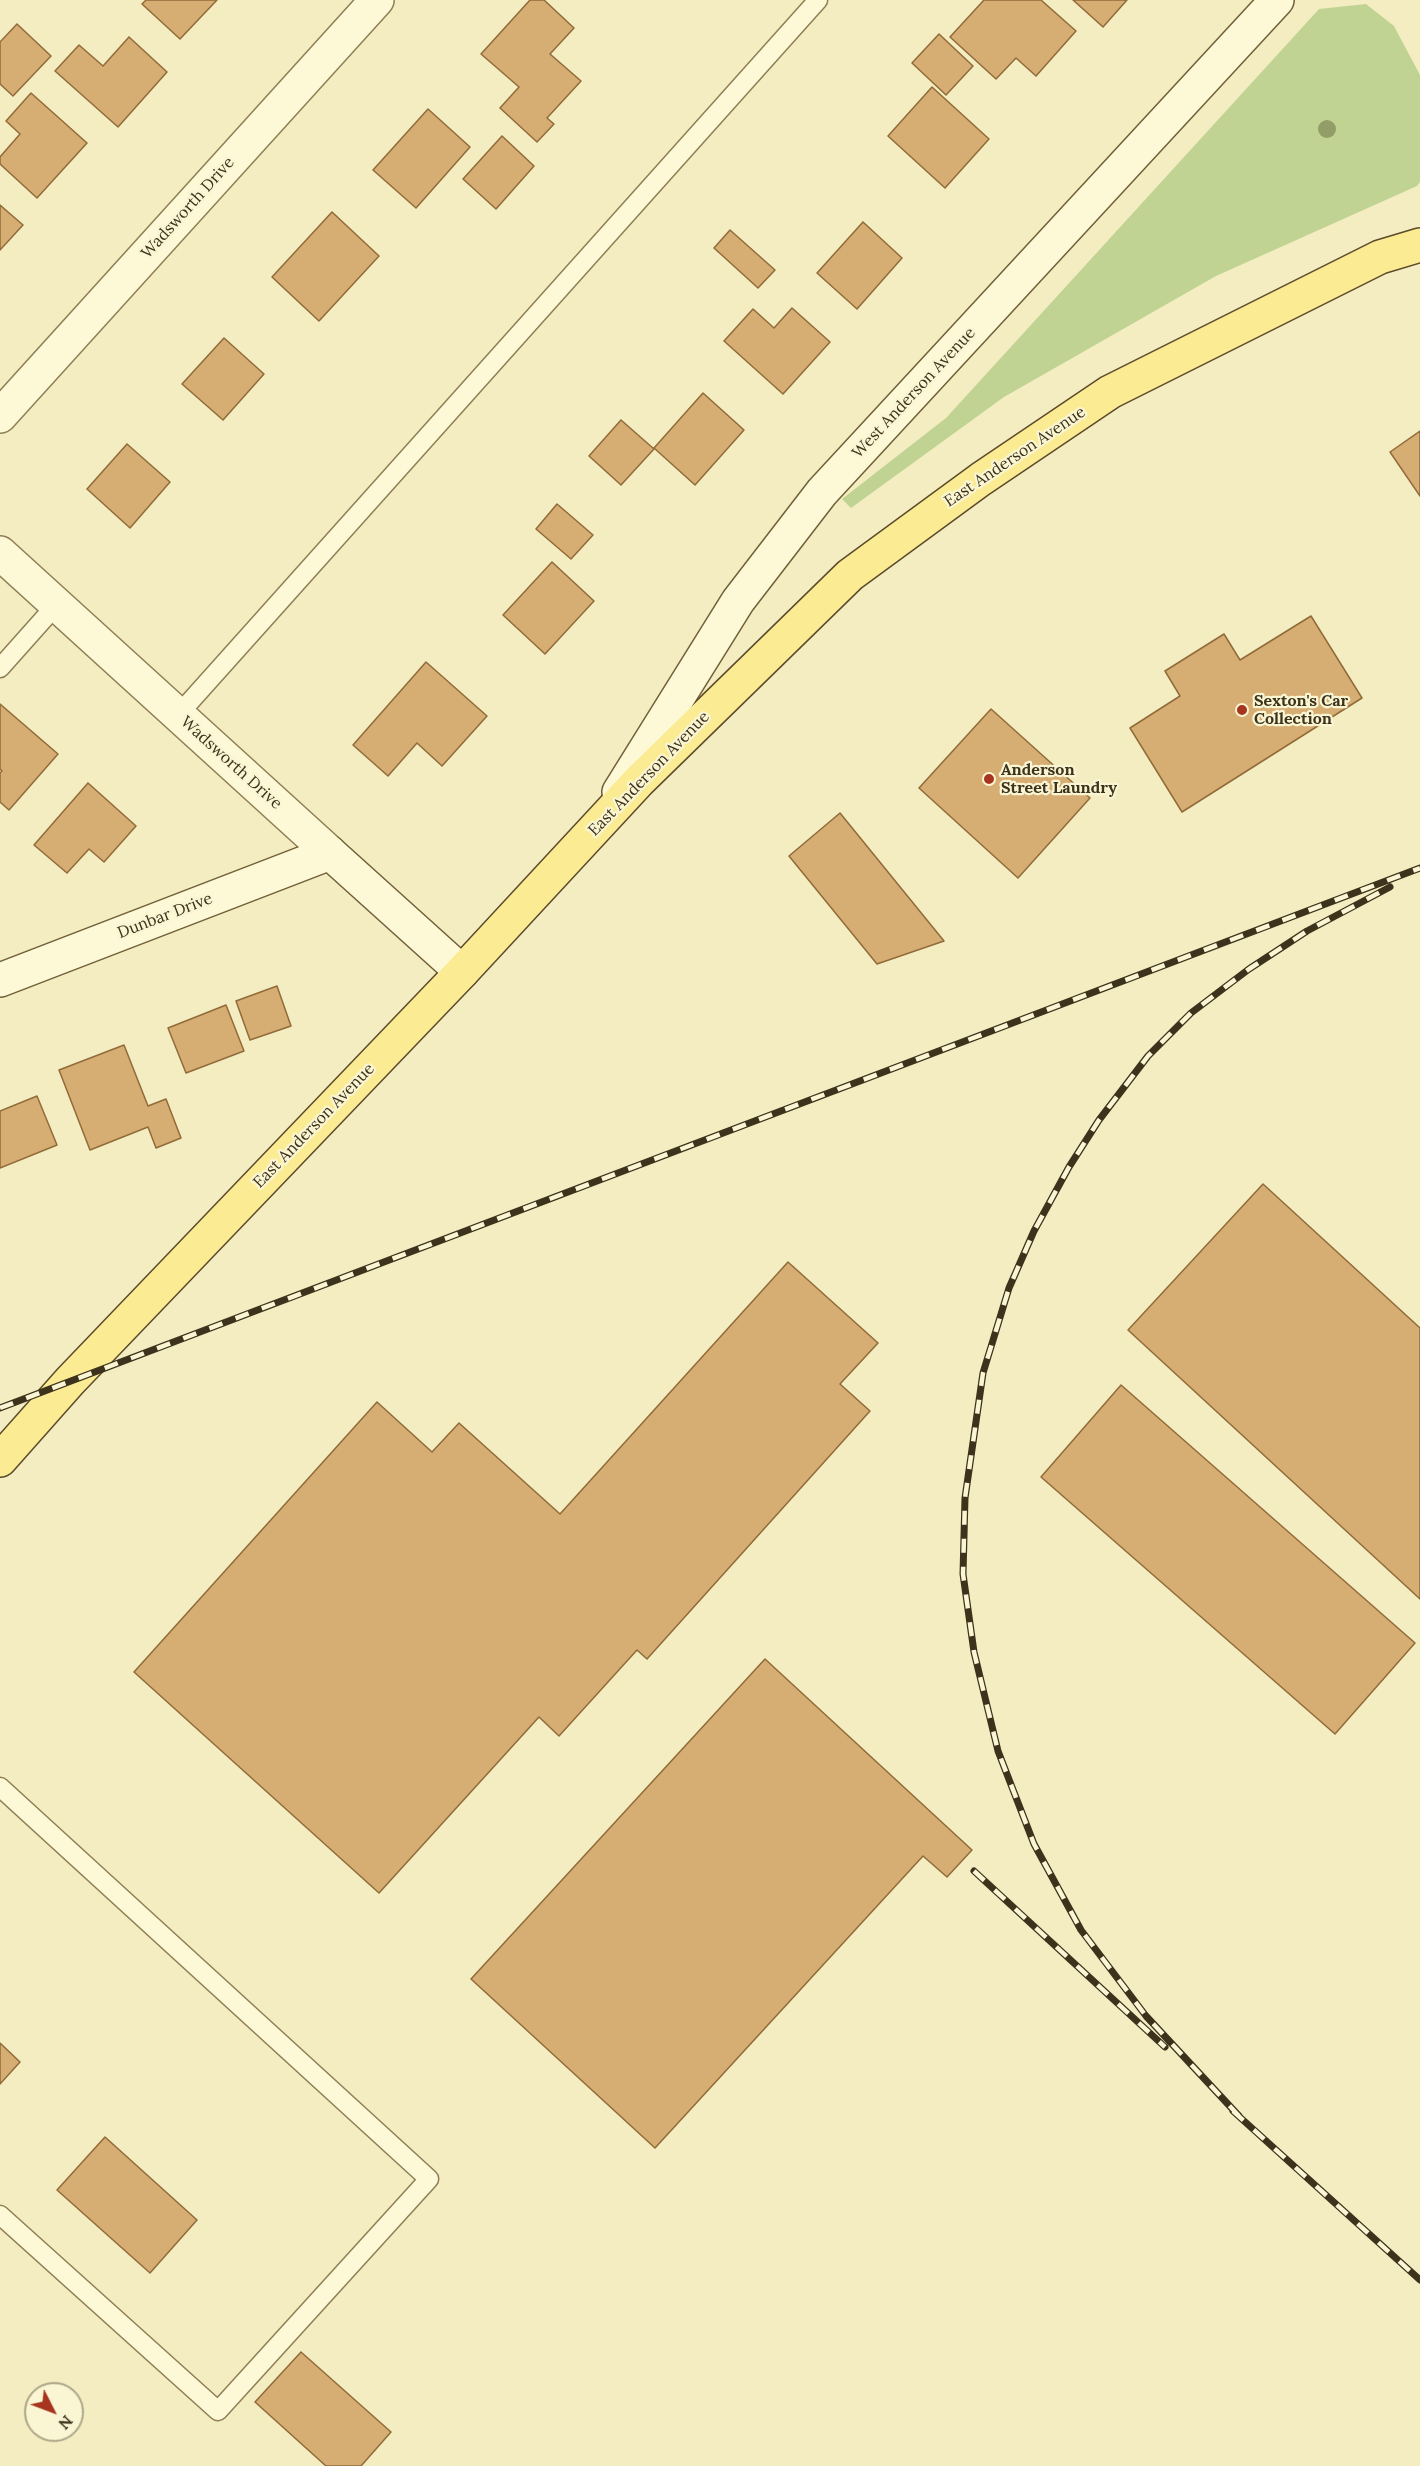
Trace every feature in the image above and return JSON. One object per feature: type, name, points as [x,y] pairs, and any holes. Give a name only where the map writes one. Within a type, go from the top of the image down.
[{"type":"main road","name":"East Anderson Avenue","points":[[0,1460],[173,1272],[462,972],[652,767],[850,575],[981,479],[1110,392],[1380,257],[1420,245]]},
{"type":"street","name":"Wadsworth Drive","points":[[0,417],[377,0]]},
{"type":"street","name":"West Anderson Avenue","points":[[600,824],[738,601],[822,492],[1277,0]]},
{"type":"street","name":"Wadsworth Drive","points":[[0,553],[462,972]]},
{"type":"street","name":"Dunbar Drive","points":[[0,980],[330,853]]},
{"type":"lane","points":[[178,715],[818,0]]},
{"type":"lane","points":[[0,668],[57,604]]},
{"type":"lane","points":[[0,1787],[429,2179],[218,2411],[0,2215]]},
{"type":"green space","points":[[1366,4],[1394,26],[1420,75],[1420,182],[1417,186],[1216,276],[1004,397],[851,508],[842,499],[946,418],[1319,9]]},
{"type":"building","points":[[146,0],[217,0],[180,39],[142,4]]},
{"type":"building","points":[[530,0],[544,0],[574,28],[550,54],[581,81],[547,118],[554,124],[537,142],[500,108],[519,87],[481,54]]},
{"type":"building","points":[[984,0],[1041,0],[1076,31],[1036,76],[1016,58],[996,79],[950,37]]},
{"type":"building","points":[[1073,0],[1127,0],[1103,27]]},
{"type":"building","points":[[17,24],[51,56],[13,96],[0,84],[0,42]]},
{"type":"building","points":[[939,34],[973,66],[946,95],[912,63]]},
{"type":"building","points":[[129,37],[167,72],[118,127],[55,71],[79,45],[103,66]]},
{"type":"building","points":[[932,87],[989,139],[945,188],[888,136]]},
{"type":"building","points":[[31,93],[87,143],[37,198],[0,164],[0,157],[20,134],[6,121]]},
{"type":"building","points":[[428,109],[470,147],[416,208],[373,170]]},
{"type":"building","points":[[502,136],[534,166],[496,209],[463,179]]},
{"type":"building","points":[[0,205],[23,225],[0,250]]},
{"type":"building","points":[[332,212],[379,256],[319,321],[272,277]]},
{"type":"building","points":[[863,222],[902,258],[857,309],[817,273]]},
{"type":"building","points":[[730,230],[775,270],[758,288],[714,248]]},
{"type":"building","points":[[792,308],[830,342],[783,394],[724,341],[753,309],[774,328]]},
{"type":"building","points":[[224,338],[264,374],[223,420],[182,384]]},
{"type":"building","points":[[703,393],[744,430],[695,485],[654,448]]},
{"type":"building","points":[[621,420],[654,449],[621,485],[589,456]]},
{"type":"building","points":[[1420,431],[1420,496],[1390,452]]},
{"type":"building","points":[[127,444],[170,482],[130,528],[87,489]]},
{"type":"building","points":[[557,504],[593,535],[571,559],[536,529]]},
{"type":"building","points":[[552,562],[594,601],[545,654],[503,615]]},
{"type":"building","points":[[1311,616],[1362,698],[1182,812],[1130,728],[1180,696],[1165,671],[1224,634],[1240,660]]},
{"type":"building","points":[[426,662],[487,716],[442,766],[417,743],[388,776],[353,745]]},
{"type":"building","points":[[0,704],[58,754],[9,810],[0,802],[0,773],[2,771],[0,769]]},
{"type":"building","points":[[991,709],[1090,798],[1018,878],[919,788]]},
{"type":"building","points":[[88,783],[136,826],[104,862],[89,849],[67,873],[34,845]]},
{"type":"building","points":[[840,813],[944,941],[877,964],[789,856]]},
{"type":"building","points":[[277,986],[291,1026],[250,1040],[236,1001]]},
{"type":"building","points":[[226,1005],[244,1051],[186,1073],[168,1028]]},
{"type":"building","points":[[124,1045],[148,1106],[166,1099],[181,1138],[156,1148],[148,1127],[90,1150],[59,1070]]},
{"type":"building","points":[[37,1096],[57,1145],[0,1168],[0,1111]]},
{"type":"building","points":[[1263,1184],[1420,1328],[1420,1599],[1128,1330]]},
{"type":"building","points":[[788,1262],[878,1343],[840,1384],[870,1411],[647,1659],[637,1650],[559,1736],[539,1717],[379,1893],[134,1672],[377,1402],[432,1452],[459,1423],[560,1514]]},
{"type":"building","points":[[1121,1385],[1415,1643],[1335,1734],[1041,1477]]},
{"type":"building","points":[[765,1659],[972,1850],[947,1877],[923,1856],[655,2148],[471,1979]]},
{"type":"building","points":[[0,2043],[20,2062],[0,2084]]},
{"type":"building","points":[[105,2137],[197,2220],[150,2273],[57,2190]]},
{"type":"building","points":[[301,2352],[391,2432],[361,2466],[326,2466],[255,2402]]},
{"type":"railway","points":[[0,1408],[1420,868]]},
{"type":"railway","points":[[1239,2116],[1146,2016],[1081,1930],[1034,1844],[998,1751],[974,1652],[963,1574],[965,1498],[983,1373],[1009,1288],[1034,1231],[1069,1167],[1099,1120],[1148,1056],[1191,1013],[1249,969],[1307,931],[1390,887]]},
{"type":"railway","points":[[974,1871],[1165,2047]]},
{"type":"railway","points":[[1233,2111],[1420,2280]]},
{"type":"place","name":"Sexton's Car Collection","points":[[1242,710]]},
{"type":"place","name":"Anderson Street Laundry","points":[[989,779]]}]
